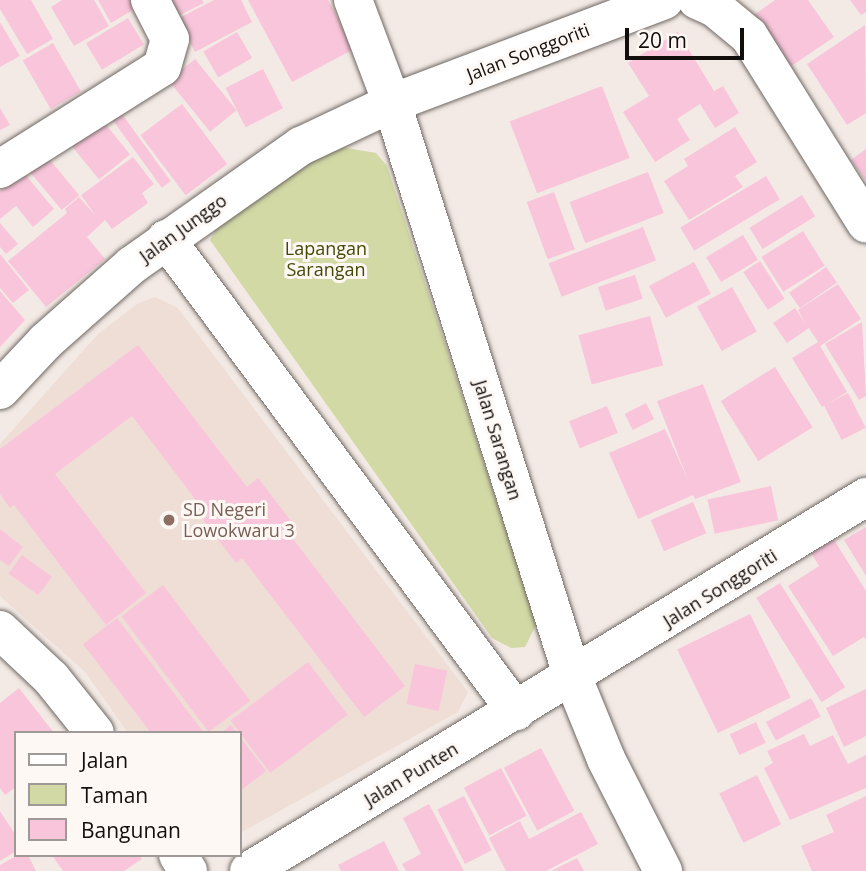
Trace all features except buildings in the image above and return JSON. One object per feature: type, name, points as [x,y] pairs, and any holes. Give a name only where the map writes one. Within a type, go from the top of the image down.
[{"type":"street","points":[[0,169],[162,67],[170,39],[149,0]]},
{"type":"street","name":"Jalan Sarangan","points":[[353,0],[392,103],[573,678],[606,759],[663,871]]},
{"type":"street","name":"Jalan Songgoriti","points":[[392,103],[664,0]]},
{"type":"street","points":[[696,0],[715,8],[749,36],[866,223]]},
{"type":"street","name":"Jalan Junggo","points":[[0,390],[45,342],[166,239],[301,146],[392,103]]},
{"type":"street","points":[[166,239],[516,711]]},
{"type":"street","name":"Jalan Songgoriti","points":[[573,678],[866,497]]},
{"type":"street","points":[[0,630],[51,678],[93,731]]},
{"type":"street","name":"Jalan Punten","points":[[249,871],[573,678]]},
{"type":"shaded area","name":"SD Negeri Lowokwaru 3","points":[[155,297],[178,308],[468,692],[458,712],[242,832],[242,731],[127,731],[85,672],[0,596],[0,444],[98,334],[137,304]]},
{"type":"green space","name":"Lapangan Sarangan","points":[[335,146],[376,153],[387,166],[531,607],[536,625],[525,647],[511,648],[492,638],[210,240],[217,228],[312,156]]},
{"type":"place","name":"SD Negeri Lowokwaru 3","points":[[169,520]]}]
